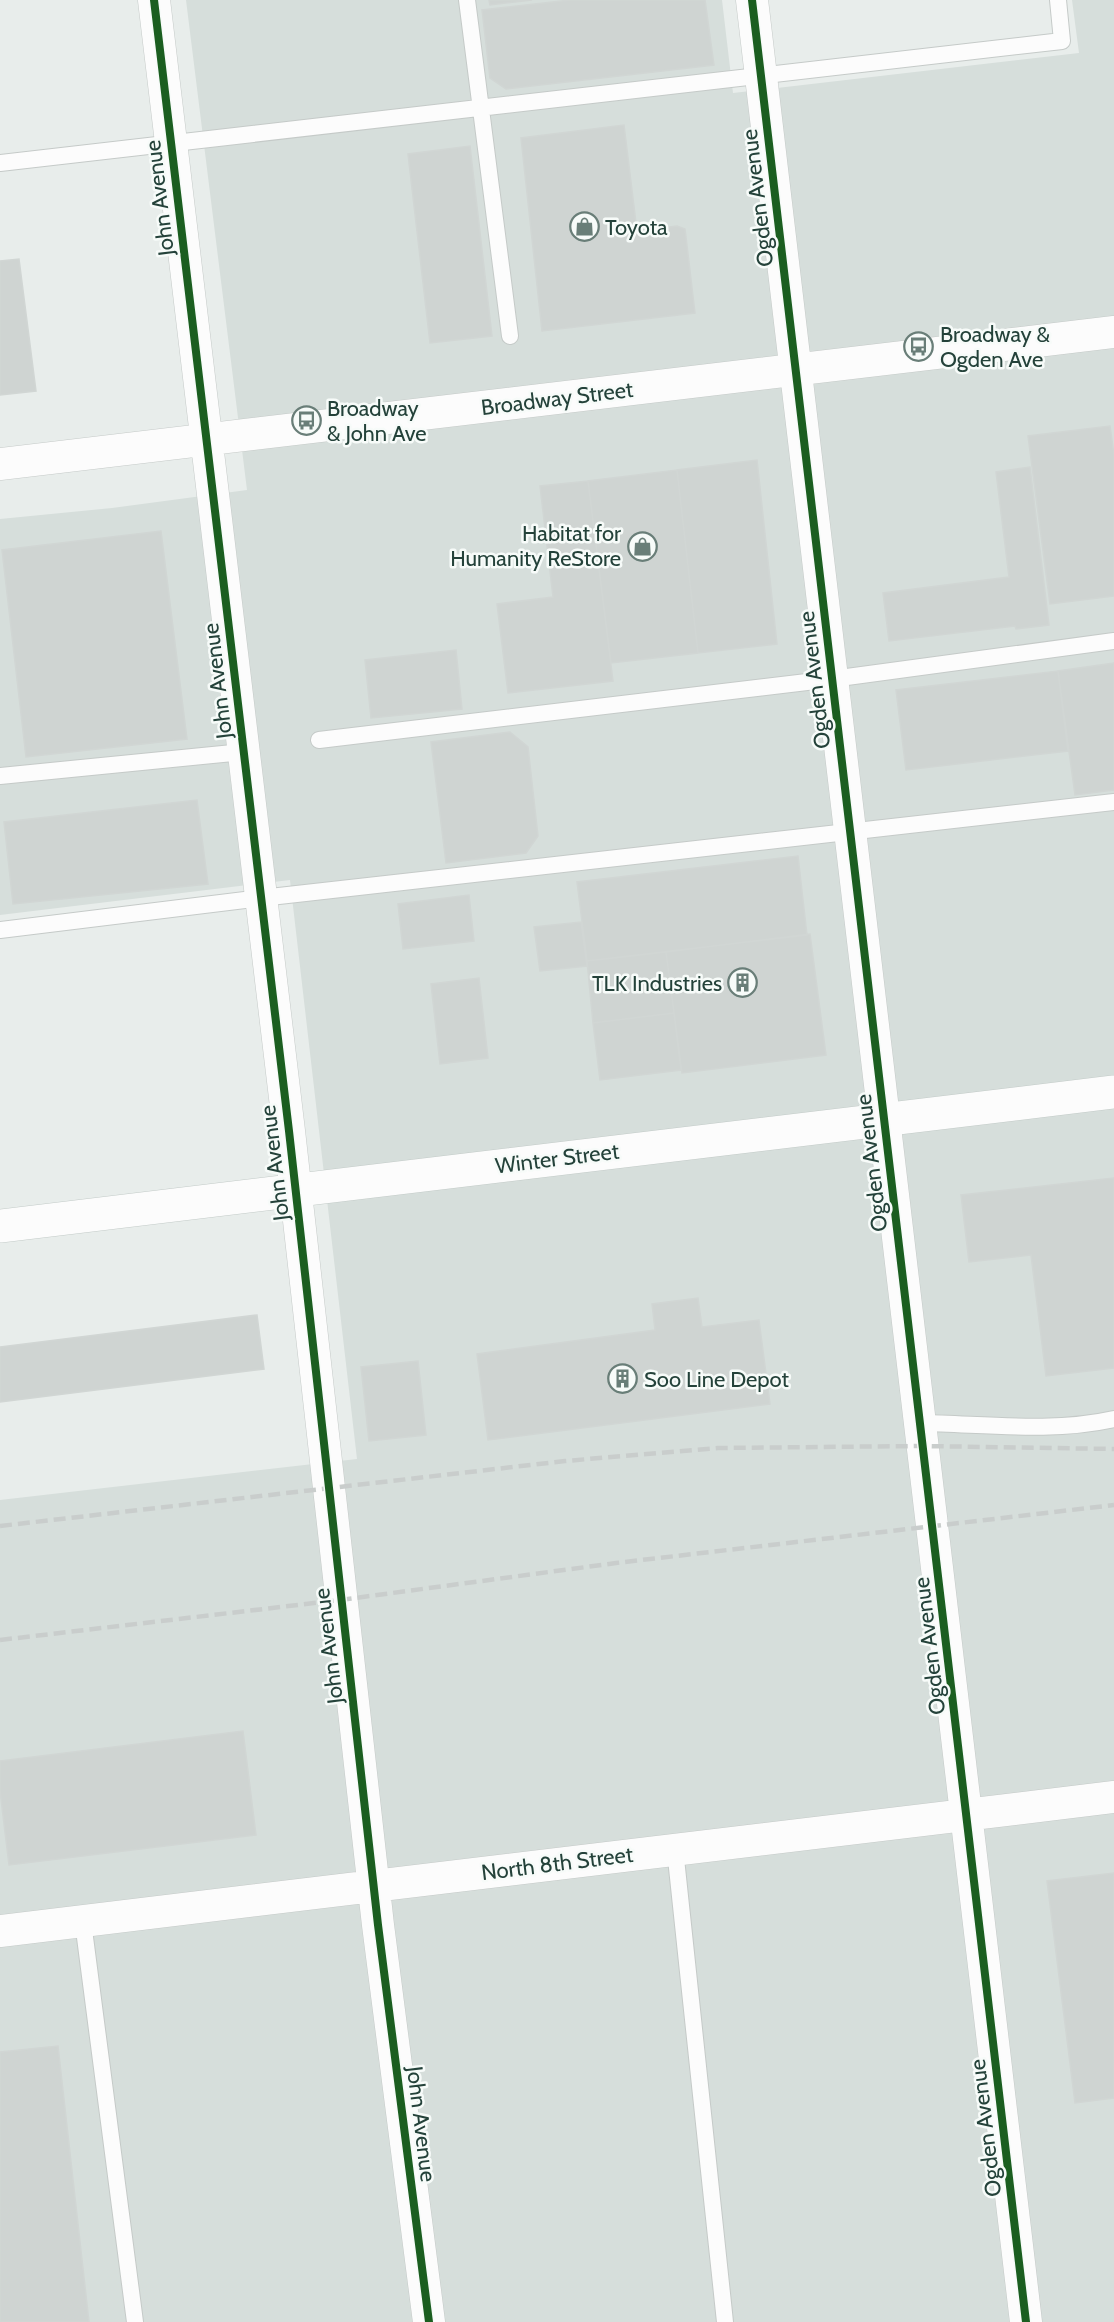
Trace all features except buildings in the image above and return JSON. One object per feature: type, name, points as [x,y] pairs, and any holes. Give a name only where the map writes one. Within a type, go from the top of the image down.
[{"type":"street","name":"John Avenue","points":[[154,0],[296,1190],[374,1886],[429,2322]]},
{"type":"street","name":"Ogden Avenue","points":[[752,0],[1026,2322]]},
{"type":"street","name":"Broadway Street","points":[[0,464],[1114,332]]},
{"type":"street","name":"Winter Street","points":[[0,1226],[1114,1092]]},
{"type":"street","name":"North 8th Street","points":[[0,1931],[1114,1797]]},
{"type":"lane","points":[[467,0],[510,336]]},
{"type":"lane","points":[[0,163],[1062,41],[1058,0]]},
{"type":"lane","points":[[319,740],[832,679],[1114,641]]},
{"type":"lane","points":[[0,777],[243,752]]},
{"type":"lane","points":[[0,930],[261,898],[1114,802]]},
{"type":"lane","points":[[921,1423],[1047,1425],[1083,1424],[1114,1419]]},
{"type":"lane","points":[[675,1849],[725,2322]]},
{"type":"lane","points":[[83,1922],[135,2322]]},
{"type":"shaded area","points":[[186,0],[722,0],[733,93],[1079,53],[1072,0],[1114,0],[1114,2322],[0,2322],[0,1500],[357,1459],[290,880],[0,915],[0,519],[112,508],[247,490]]},
{"type":"railway","points":[[0,1526],[565,1461],[718,1448],[923,1446],[1114,1449]]},
{"type":"railway","points":[[0,1640],[340,1600],[616,1563],[1114,1505]]},
{"type":"cycle path","points":[[154,0],[289,1131],[378,1925],[429,2322]]},
{"type":"cycle path","points":[[752,0],[1026,2322]]},
{"type":"place","name":"Toyota","points":[[584,227]]},
{"type":"place","name":"Broadway & Ogden Ave","points":[[919,347]]},
{"type":"place","name":"Broadway & John Ave","points":[[306,421]]},
{"type":"place","name":"Habitat for Humanity ReStore","points":[[642,546]]},
{"type":"place","name":"TLK Industries","points":[[743,983]]},
{"type":"place","name":"Soo Line Depot","points":[[623,1379]]}]
